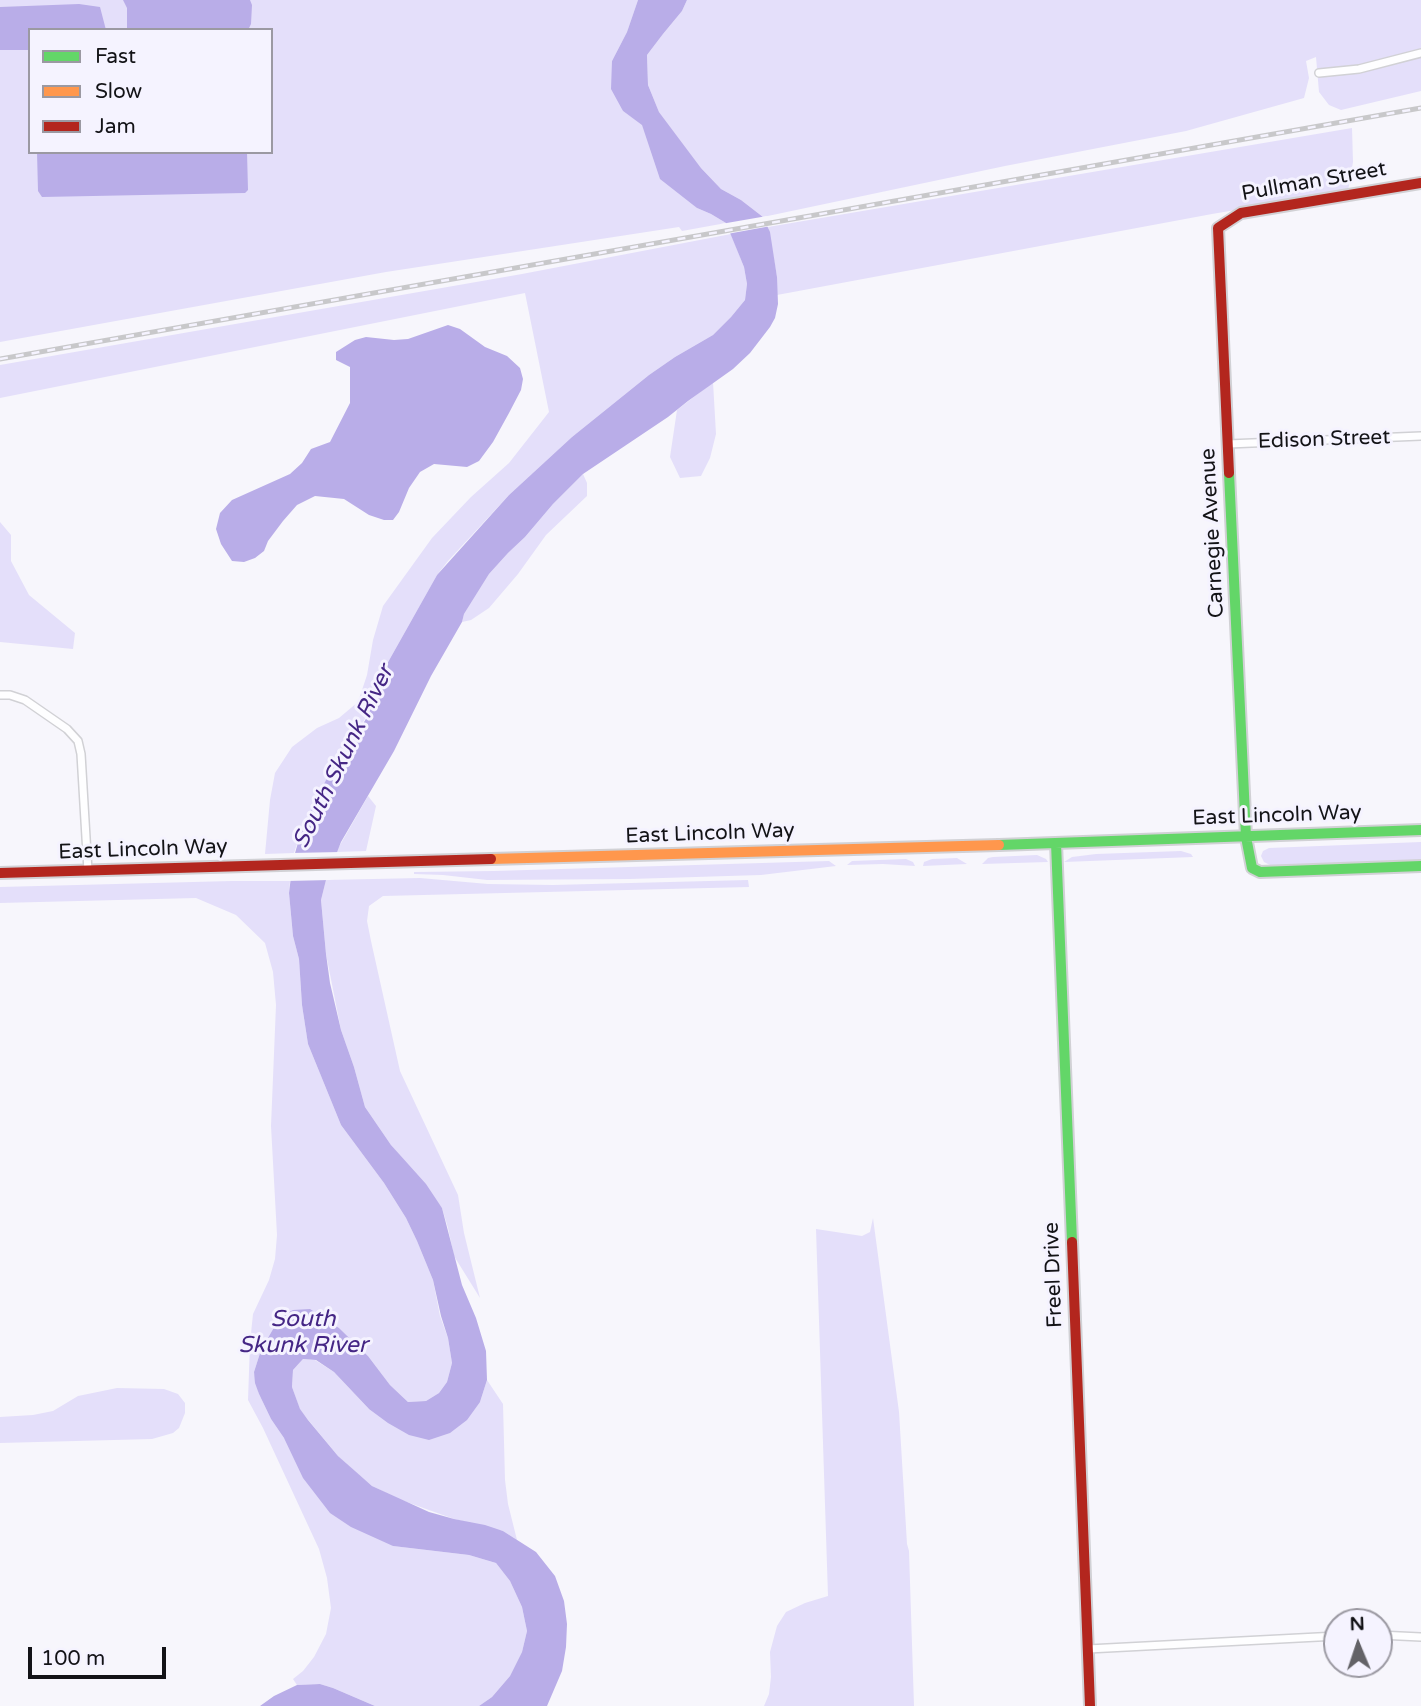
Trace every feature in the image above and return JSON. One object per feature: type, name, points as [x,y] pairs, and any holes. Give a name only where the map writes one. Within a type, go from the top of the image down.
[{"type":"street","points":[[1318,73],[1359,69],[1421,52]]},
{"type":"street","name":"Pullman Street","points":[[1218,228],[1241,213],[1421,183]]},
{"type":"street","name":"Carnegie Avenue","points":[[1218,228],[1245,836],[1252,869],[1261,872],[1421,866]]},
{"type":"street","name":"Edison Street","points":[[1228,444],[1421,436]]},
{"type":"street","points":[[0,695],[25,700],[67,729],[78,741],[88,870]]},
{"type":"street","name":"East Lincoln Way","points":[[0,873],[1421,830]]},
{"type":"street","name":"Freel Drive","points":[[1056,843],[1090,1706]]},
{"type":"street","points":[[1393,1636],[1421,1637]]},
{"type":"street","points":[[1088,1649],[1323,1637]]},
{"type":"shaded area","points":[[0,0],[638,0],[627,32],[612,61],[623,111],[642,124],[651,149],[697,208],[726,223],[682,231],[679,227],[386,272],[0,342]]},
{"type":"shaded area","points":[[687,0],[1421,0],[1421,91],[1341,110],[1329,105],[1319,92],[1316,57],[1306,61],[1309,78],[1304,98],[1186,131],[763,217],[721,189],[701,168],[659,112],[648,85],[647,55],[682,11]]},
{"type":"shaded area","points":[[1352,128],[1353,162],[1348,191],[777,295],[777,277],[768,227]]},
{"type":"shaded area","points":[[731,234],[744,267],[747,284],[745,300],[713,335],[649,375],[572,437],[509,495],[448,561],[437,575],[387,664],[371,707],[357,734],[330,772],[302,829],[294,853],[265,854],[275,773],[292,747],[317,728],[339,718],[358,702],[383,606],[432,538],[471,497],[509,463],[549,412],[525,293],[0,398],[0,365],[522,274]]},
{"type":"shaded area","points":[[713,382],[716,434],[710,458],[701,476],[680,478],[670,457],[677,410]]},
{"type":"shaded area","points":[[583,474],[587,483],[587,496],[546,535],[489,608],[471,620],[462,622],[464,614],[489,574]]},
{"type":"shaded area","points":[[0,522],[11,535],[11,561],[29,595],[75,633],[73,649],[0,642]]},
{"type":"shaded area","points":[[368,796],[376,806],[366,851],[336,852]]},
{"type":"shaded area","points":[[1421,842],[1421,860],[1272,866],[1264,862],[1261,856],[1263,851],[1269,848]]},
{"type":"shaded area","points":[[1181,851],[1193,857],[1064,862],[1072,857],[1096,854]]},
{"type":"shaded area","points":[[1037,855],[1048,862],[982,864],[993,857]]},
{"type":"shaded area","points":[[957,858],[967,864],[923,866],[924,862],[932,859]]},
{"type":"shaded area","points":[[906,859],[915,866],[847,865],[852,861]]},
{"type":"shaded area","points":[[829,861],[836,866],[761,875],[487,880],[414,874],[414,872]]},
{"type":"shaded area","points":[[420,878],[488,884],[553,885],[748,880],[749,887],[383,896],[369,906],[367,921],[400,1071],[458,1195],[480,1298],[454,1256],[442,1208],[391,1145],[365,1107],[341,1030],[326,954],[321,900],[326,880]]},
{"type":"shaded area","points":[[290,881],[293,936],[299,959],[308,1044],[341,1125],[384,1183],[417,1241],[433,1280],[452,1363],[447,1382],[439,1393],[426,1401],[408,1402],[390,1385],[368,1356],[339,1328],[280,1317],[261,1350],[254,1372],[259,1394],[284,1438],[393,1546],[469,1555],[496,1563],[510,1581],[522,1607],[527,1631],[522,1652],[510,1676],[492,1697],[479,1706],[375,1706],[320,1684],[297,1685],[293,1679],[314,1657],[326,1634],[331,1608],[319,1549],[248,1400],[253,1314],[269,1280],[275,1259],[277,1235],[271,1126],[276,1005],[273,972],[265,943],[236,915],[196,898],[0,903],[0,887]]},
{"type":"shaded area","points":[[873,1218],[899,1412],[909,1551],[914,1706],[764,1706],[769,1694],[770,1652],[777,1626],[786,1612],[828,1596],[816,1229],[862,1236],[870,1232]]},
{"type":"shaded area","points":[[303,1359],[315,1360],[334,1372],[369,1409],[480,1402],[487,1380],[503,1404],[505,1480],[517,1540],[503,1531],[454,1519],[401,1500],[372,1486],[353,1470],[300,1410],[292,1387],[293,1370]]},
{"type":"shaded area","points":[[117,1388],[164,1389],[178,1394],[185,1403],[185,1413],[179,1428],[173,1433],[152,1439],[0,1443],[0,1417],[53,1411],[78,1396]]},
{"type":"water","points":[[123,0],[250,0],[252,5],[249,28],[127,28],[127,8]]},
{"type":"water","name":"South Skunk River","points":[[638,0],[687,0],[682,11],[647,55],[648,85],[659,112],[701,168],[721,189],[763,217],[770,232],[777,277],[778,304],[775,318],[750,353],[733,369],[583,474],[489,574],[464,614],[394,751],[341,842],[321,900],[330,983],[341,1030],[365,1107],[391,1145],[426,1184],[442,1208],[462,1285],[486,1351],[487,1380],[480,1402],[467,1420],[450,1433],[429,1440],[409,1435],[388,1423],[369,1409],[334,1372],[316,1360],[303,1359],[293,1370],[292,1387],[300,1409],[308,1420],[338,1456],[372,1486],[429,1512],[503,1531],[536,1552],[555,1576],[564,1601],[566,1647],[562,1671],[547,1706],[479,1706],[492,1697],[510,1676],[522,1652],[527,1631],[522,1607],[510,1581],[496,1563],[469,1555],[393,1546],[351,1527],[330,1513],[303,1478],[255,1383],[254,1372],[261,1350],[280,1317],[293,1310],[310,1309],[339,1328],[368,1356],[390,1385],[408,1402],[426,1401],[439,1393],[447,1382],[452,1363],[433,1280],[417,1241],[384,1183],[341,1125],[308,1044],[289,893],[293,860],[302,829],[330,772],[367,717],[387,664],[437,575],[509,495],[572,437],[649,375],[713,335],[745,300],[747,284],[744,267],[726,223],[697,208],[660,179],[642,125],[623,111],[611,89],[612,61],[627,32]]},
{"type":"water","points":[[79,4],[100,7],[105,28],[28,28],[28,50],[0,50],[0,7]]},
{"type":"water","points":[[37,154],[247,154],[248,190],[245,193],[42,197],[38,191]]},
{"type":"water","points":[[448,325],[460,329],[485,347],[507,356],[520,368],[523,379],[521,390],[509,413],[479,461],[467,467],[434,464],[420,472],[393,520],[369,515],[344,499],[315,496],[297,505],[268,541],[264,551],[244,562],[232,561],[221,544],[216,529],[220,513],[232,500],[290,474],[302,463],[311,449],[330,442],[350,403],[350,367],[336,360],[336,352],[355,340],[366,337],[408,339]]},
{"type":"water","points":[[320,1684],[375,1706],[260,1706],[297,1685]]},
{"type":"pier","points":[[767,216],[771,226],[727,234],[721,224]]},
{"type":"pier","points":[[340,852],[330,880],[287,881],[291,853]]},
{"type":"railway","points":[[0,359],[1421,108]]},
{"type":"traffic: fast","points":[[1229,473],[1246,837],[1252,868],[1260,872],[1421,866]]},
{"type":"traffic: fast","points":[[999,845],[1421,830]]},
{"type":"traffic: fast","points":[[1056,843],[1072,1242]]},
{"type":"traffic: slow","points":[[491,859],[999,845]]},
{"type":"traffic: jam","points":[[1229,473],[1218,228],[1241,213],[1421,183]]},
{"type":"traffic: jam","points":[[0,873],[491,859]]},
{"type":"traffic: jam","points":[[1072,1242],[1090,1706]]}]
